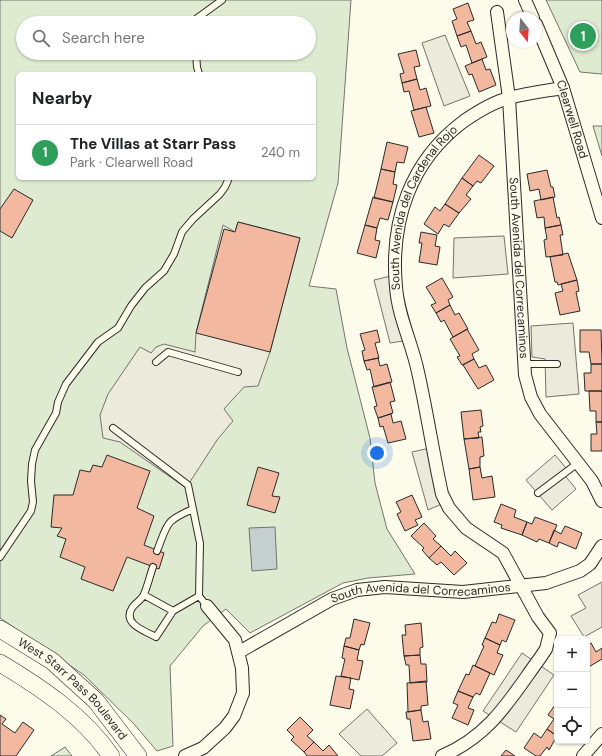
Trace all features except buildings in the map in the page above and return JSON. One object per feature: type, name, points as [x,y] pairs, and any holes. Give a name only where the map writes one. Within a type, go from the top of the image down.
[{"type":"street","points":[[525,0],[530,12]]},
{"type":"street","name":"South Avenida del Correcaminos","points":[[497,12],[509,98],[525,375],[531,397],[540,414],[592,481],[602,501]]},
{"type":"street","name":"Clearwell Road","points":[[542,38],[563,88],[602,218]]},
{"type":"street","name":"South Avenida del Cardenal Rojo","points":[[442,756],[472,741],[494,721],[546,649],[550,633],[538,617],[503,553],[466,528],[449,508],[442,494],[418,369],[401,316],[396,288],[395,240],[402,208],[413,180],[437,145],[478,111],[509,98],[563,88]]},
{"type":"street","name":"South Avenida del Correcaminos","points":[[240,652],[332,599],[357,590],[385,587],[463,592],[546,583],[569,576],[590,564],[602,546]]},
{"type":"street","points":[[185,756],[202,752],[225,728],[240,703],[244,693],[244,680],[240,652],[235,640],[207,606]]},
{"type":"street","name":"West Starr Pass Boulevard","points":[[0,628],[52,661],[96,701],[138,756]]},
{"type":"street","name":"West Starr Pass Boulevard","points":[[0,663],[55,699],[76,717],[111,756]]},
{"type":"street","points":[[583,756],[602,734]]},
{"type":"lane","points":[[200,16],[222,0]]},
{"type":"lane","points":[[196,60],[198,72]]},
{"type":"lane","points":[[0,558],[31,511],[33,502],[31,481],[35,450],[56,413],[58,402],[66,384],[98,342],[118,328],[131,306],[145,288],[164,271],[174,254],[182,232],[193,219],[220,194],[227,180]]},
{"type":"lane","points":[[156,362],[168,352],[238,372]]},
{"type":"lane","points":[[524,364],[557,364]]},
{"type":"lane","points":[[113,428],[188,485],[200,543],[199,596],[207,606]]},
{"type":"lane","points":[[538,494],[578,462]]},
{"type":"lane","points":[[157,551],[168,522],[177,515],[193,509]]},
{"type":"lane","points":[[153,567],[144,595],[132,608],[129,616],[130,621],[135,626],[156,637],[173,611],[199,596]]},
{"type":"lane","points":[[144,595],[173,611]]},
{"type":"green space","points":[[0,0],[351,0],[338,183],[309,286],[336,289],[347,348],[370,438],[375,483],[387,529],[415,574],[368,578],[343,583],[250,633],[226,609],[203,626],[170,666],[173,746],[157,751],[134,724],[84,675],[0,618]]},
{"type":"green space","points":[[546,0],[602,0],[602,74],[580,72]]},
{"type":"green space","points":[[593,126],[602,126],[602,156]]},
{"type":"green space","points":[[65,747],[72,756],[51,756]]},
{"type":"shaded area","points":[[445,35],[470,96],[444,106],[422,43]]},
{"type":"shaded area","points":[[238,222],[300,238],[270,352],[258,386],[244,387],[224,409],[233,421],[217,440],[186,488],[120,442],[103,438],[100,415],[108,394],[140,347],[151,353],[156,347],[164,344],[195,352],[196,333],[223,225],[235,232]]},
{"type":"shaded area","points":[[504,236],[508,274],[453,278],[454,238]]},
{"type":"shaded area","points":[[395,275],[410,340],[390,343],[374,280]]},
{"type":"shaded area","points":[[573,323],[579,394],[546,397],[545,359],[532,357],[531,326]]},
{"type":"shaded area","points":[[430,448],[442,504],[428,510],[412,452]]},
{"type":"shaded area","points":[[555,455],[566,468],[562,472],[576,489],[552,510],[526,480]]},
{"type":"shaded area","points":[[275,527],[277,569],[252,571],[249,528]]},
{"type":"shaded area","points":[[602,582],[602,627],[586,636],[583,636],[571,616],[586,608],[578,595]]},
{"type":"shaded area","points":[[522,653],[554,675],[516,732],[483,711]]},
{"type":"shaded area","points":[[367,709],[397,743],[382,756],[361,756],[339,734]]},
{"type":"place","name":"The Villas at Starr Pass","points":[[583,36]]}]
